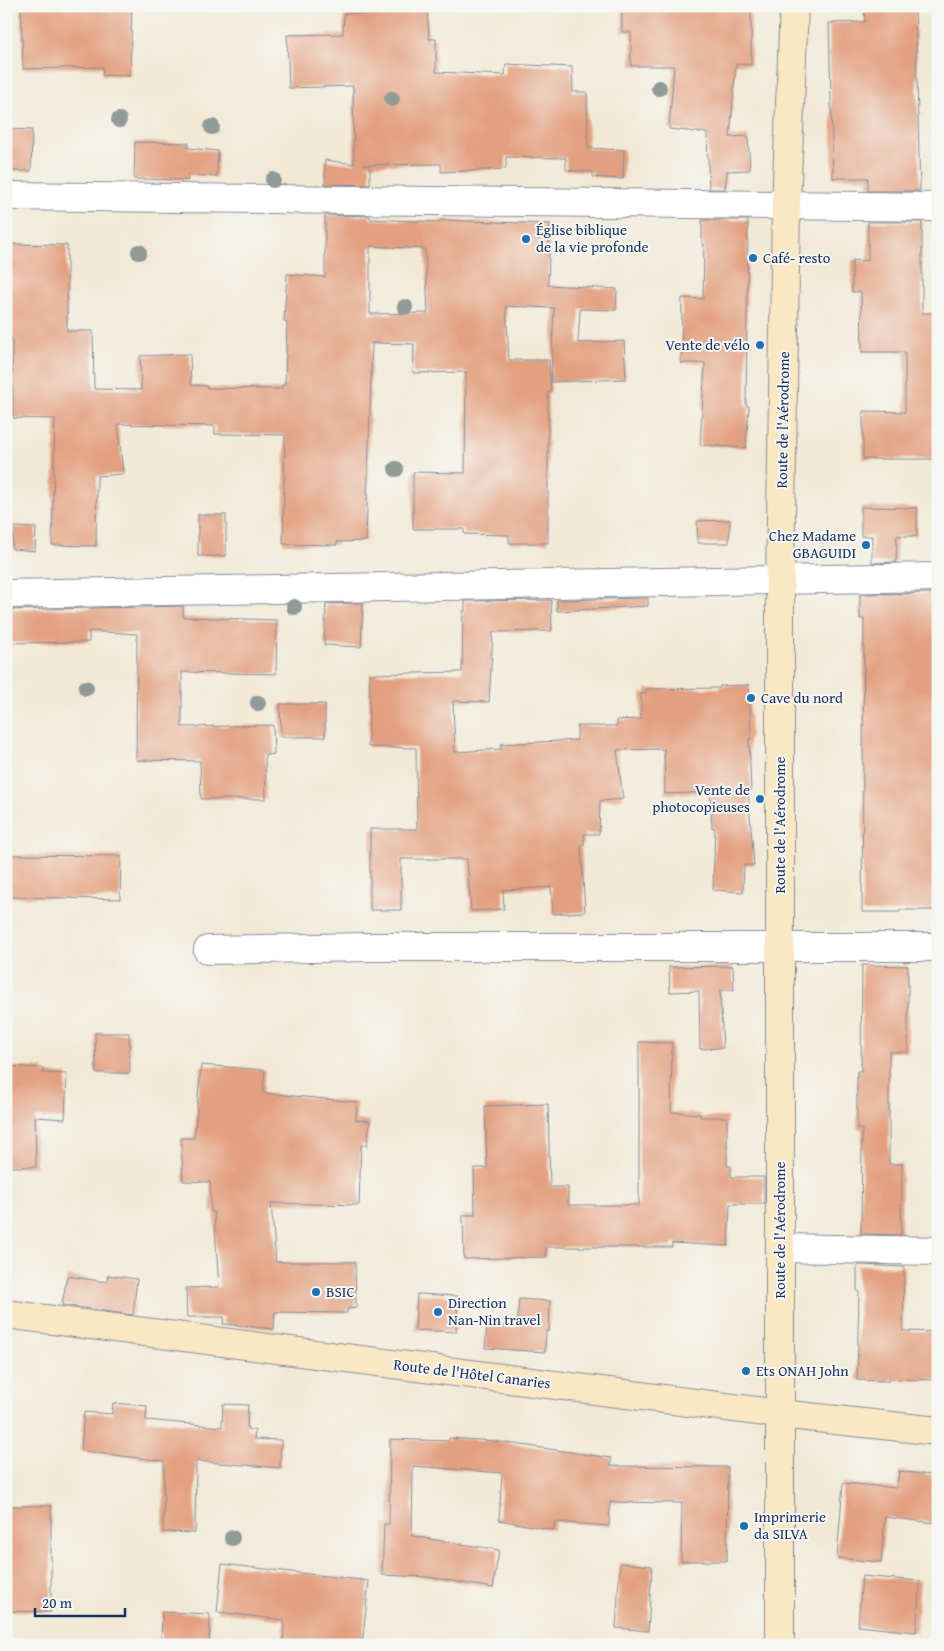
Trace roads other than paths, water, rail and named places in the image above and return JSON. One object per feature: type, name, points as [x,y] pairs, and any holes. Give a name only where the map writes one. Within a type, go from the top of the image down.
[{"type":"street","name":"Route de l'Aérodrome","points":[[780,1645],[780,580],[786,206],[794,6]]},
{"type":"street","points":[[6,196],[938,207]]},
{"type":"street","points":[[6,594],[938,577]]},
{"type":"street","points":[[208,950],[367,947],[938,947]]},
{"type":"street","points":[[780,1248],[938,1250]]},
{"type":"street","name":"Route de l'Hôtel Canaries","points":[[6,1314],[780,1414],[938,1431]]},
{"type":"place","name":"Église biblique de la vie profonde","points":[[526,239]]},
{"type":"place","name":"Café- resto","points":[[753,258]]},
{"type":"place","name":"Vente de vélo","points":[[760,345]]},
{"type":"place","name":"Chez Madame GBAGUIDI","points":[[866,545]]},
{"type":"place","name":"Cave du nord","points":[[751,698]]},
{"type":"place","name":"Vente de photocopieuses","points":[[760,799]]},
{"type":"place","name":"BSIC","points":[[316,1292]]},
{"type":"place","name":"Direction Nan-Nin travel","points":[[438,1312]]},
{"type":"place","name":"Ets ONAH John","points":[[746,1371]]},
{"type":"place","name":"Imprimerie da SILVA","points":[[744,1526]]}]
